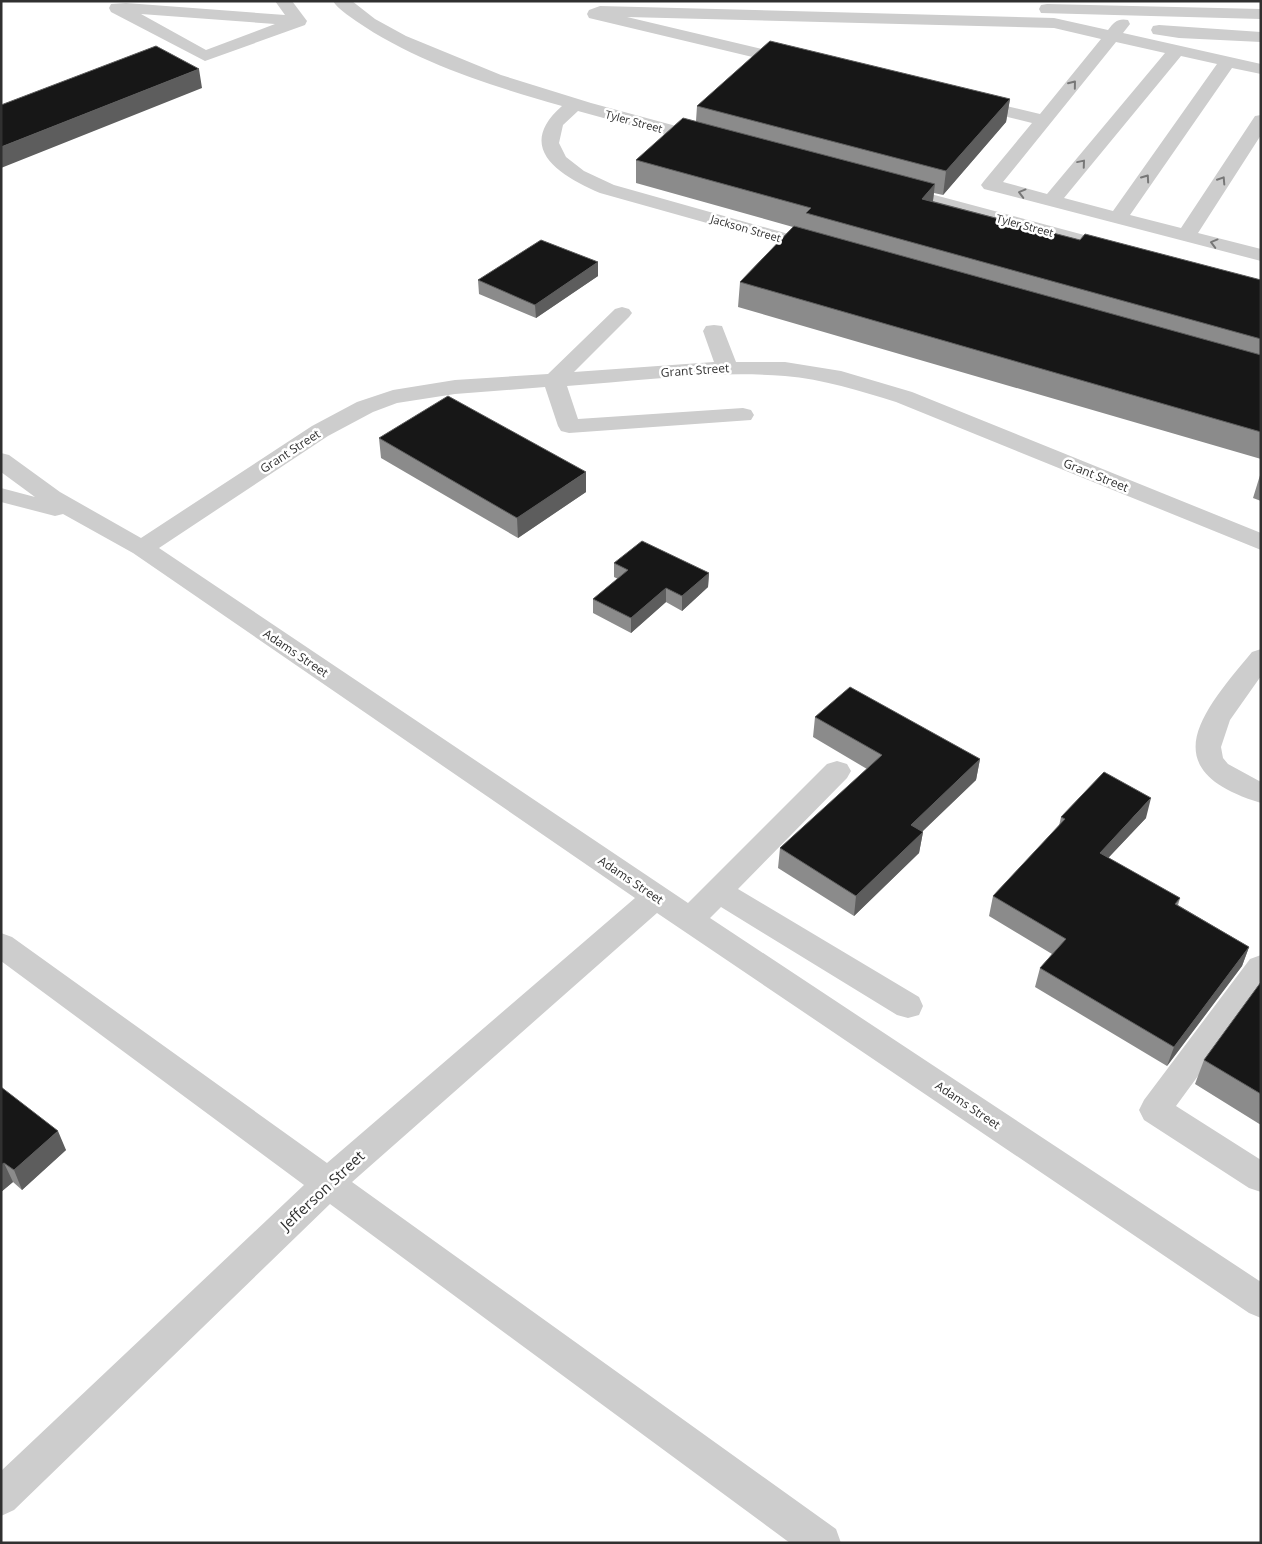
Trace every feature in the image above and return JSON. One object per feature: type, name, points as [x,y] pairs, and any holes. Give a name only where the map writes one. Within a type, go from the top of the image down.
[{"type":"street","points":[[282,1],[298,21]]},
{"type":"street","name":"Tyler Street","points":[[342,1],[355,14],[396,38],[444,60],[501,82],[574,105],[727,146]]},
{"type":"street","points":[[716,1],[1261,14]]},
{"type":"street","points":[[117,8],[184,12],[298,21],[205,56],[117,8]]},
{"type":"street","points":[[1096,10],[1118,28],[1177,50],[1261,69]]},
{"type":"street","points":[[806,64],[595,14],[600,11],[1054,23],[1178,33],[1261,37]]},
{"type":"street","points":[[1118,28],[991,185],[1186,236],[1259,252]]},
{"type":"street","points":[[1051,201],[1177,50]]},
{"type":"street","points":[[1118,218],[1228,61]]},
{"type":"street","points":[[958,100],[1044,120]]},
{"type":"street","name":"Jackson Street","points":[[574,105],[560,118],[551,131],[551,146],[556,157],[584,179],[607,189],[838,254]]},
{"type":"street","points":[[1186,236],[1261,120]]},
{"type":"street","name":"Tyler Street","points":[[881,187],[1120,251]]},
{"type":"street","points":[[622,313],[554,380],[570,426],[742,415]]},
{"type":"street","points":[[714,331],[726,368]]},
{"type":"street","name":"Grant Street","points":[[142,548],[320,431],[365,407],[393,397],[454,388],[726,368],[785,370],[842,378],[904,397],[1261,542]]},
{"type":"street","name":"Adams Street","points":[[1,460],[32,485],[79,516],[142,548],[690,920],[1261,1302]]},
{"type":"street","points":[[1,495],[79,516]]},
{"type":"street","points":[[1261,658],[1227,699],[1213,726],[1209,745],[1209,759],[1219,771],[1245,787],[1261,793]]},
{"type":"street","points":[[690,920],[837,771]]},
{"type":"street","points":[[718,891],[908,1006]]},
{"type":"street","name":"Jefferson Street","points":[[1,1497],[328,1183],[656,897]]},
{"type":"street","points":[[1,946],[822,1543]]},
{"type":"street","points":[[1261,967],[1155,1110],[1261,1178]]},
{"type":"building","points":[[770,41],[1010,99],[946,171],[697,106]]},
{"type":"building","points":[[156,46],[199,69],[1,147],[1,105]]},
{"type":"building","points":[[683,118],[935,184],[922,199],[1080,240],[1085,234],[1261,280],[1261,339],[806,213],[811,208],[636,160]]},
{"type":"building","points":[[794,226],[1261,355],[1261,432],[740,282]]},
{"type":"building","points":[[541,240],[598,262],[535,305],[478,280]]},
{"type":"building","points":[[448,396],[586,472],[517,518],[379,438]]},
{"type":"building","points":[[642,541],[709,573],[682,596],[666,588],[631,618],[593,599],[628,570],[614,563]]},
{"type":"building","points":[[850,687],[980,759],[911,825],[923,832],[856,896],[780,848],[882,755],[815,717]]},
{"type":"building","points":[[1104,772],[1151,798],[1100,853],[1180,898],[1175,904],[1249,947],[1174,1047],[1040,968],[1066,939],[993,896],[1065,819],[1061,817]]},
{"type":"building","points":[[1261,982],[1261,1094],[1204,1060]]},
{"type":"building","points":[[1,1087],[58,1131],[14,1170],[4,1163],[1,1165]]}]
